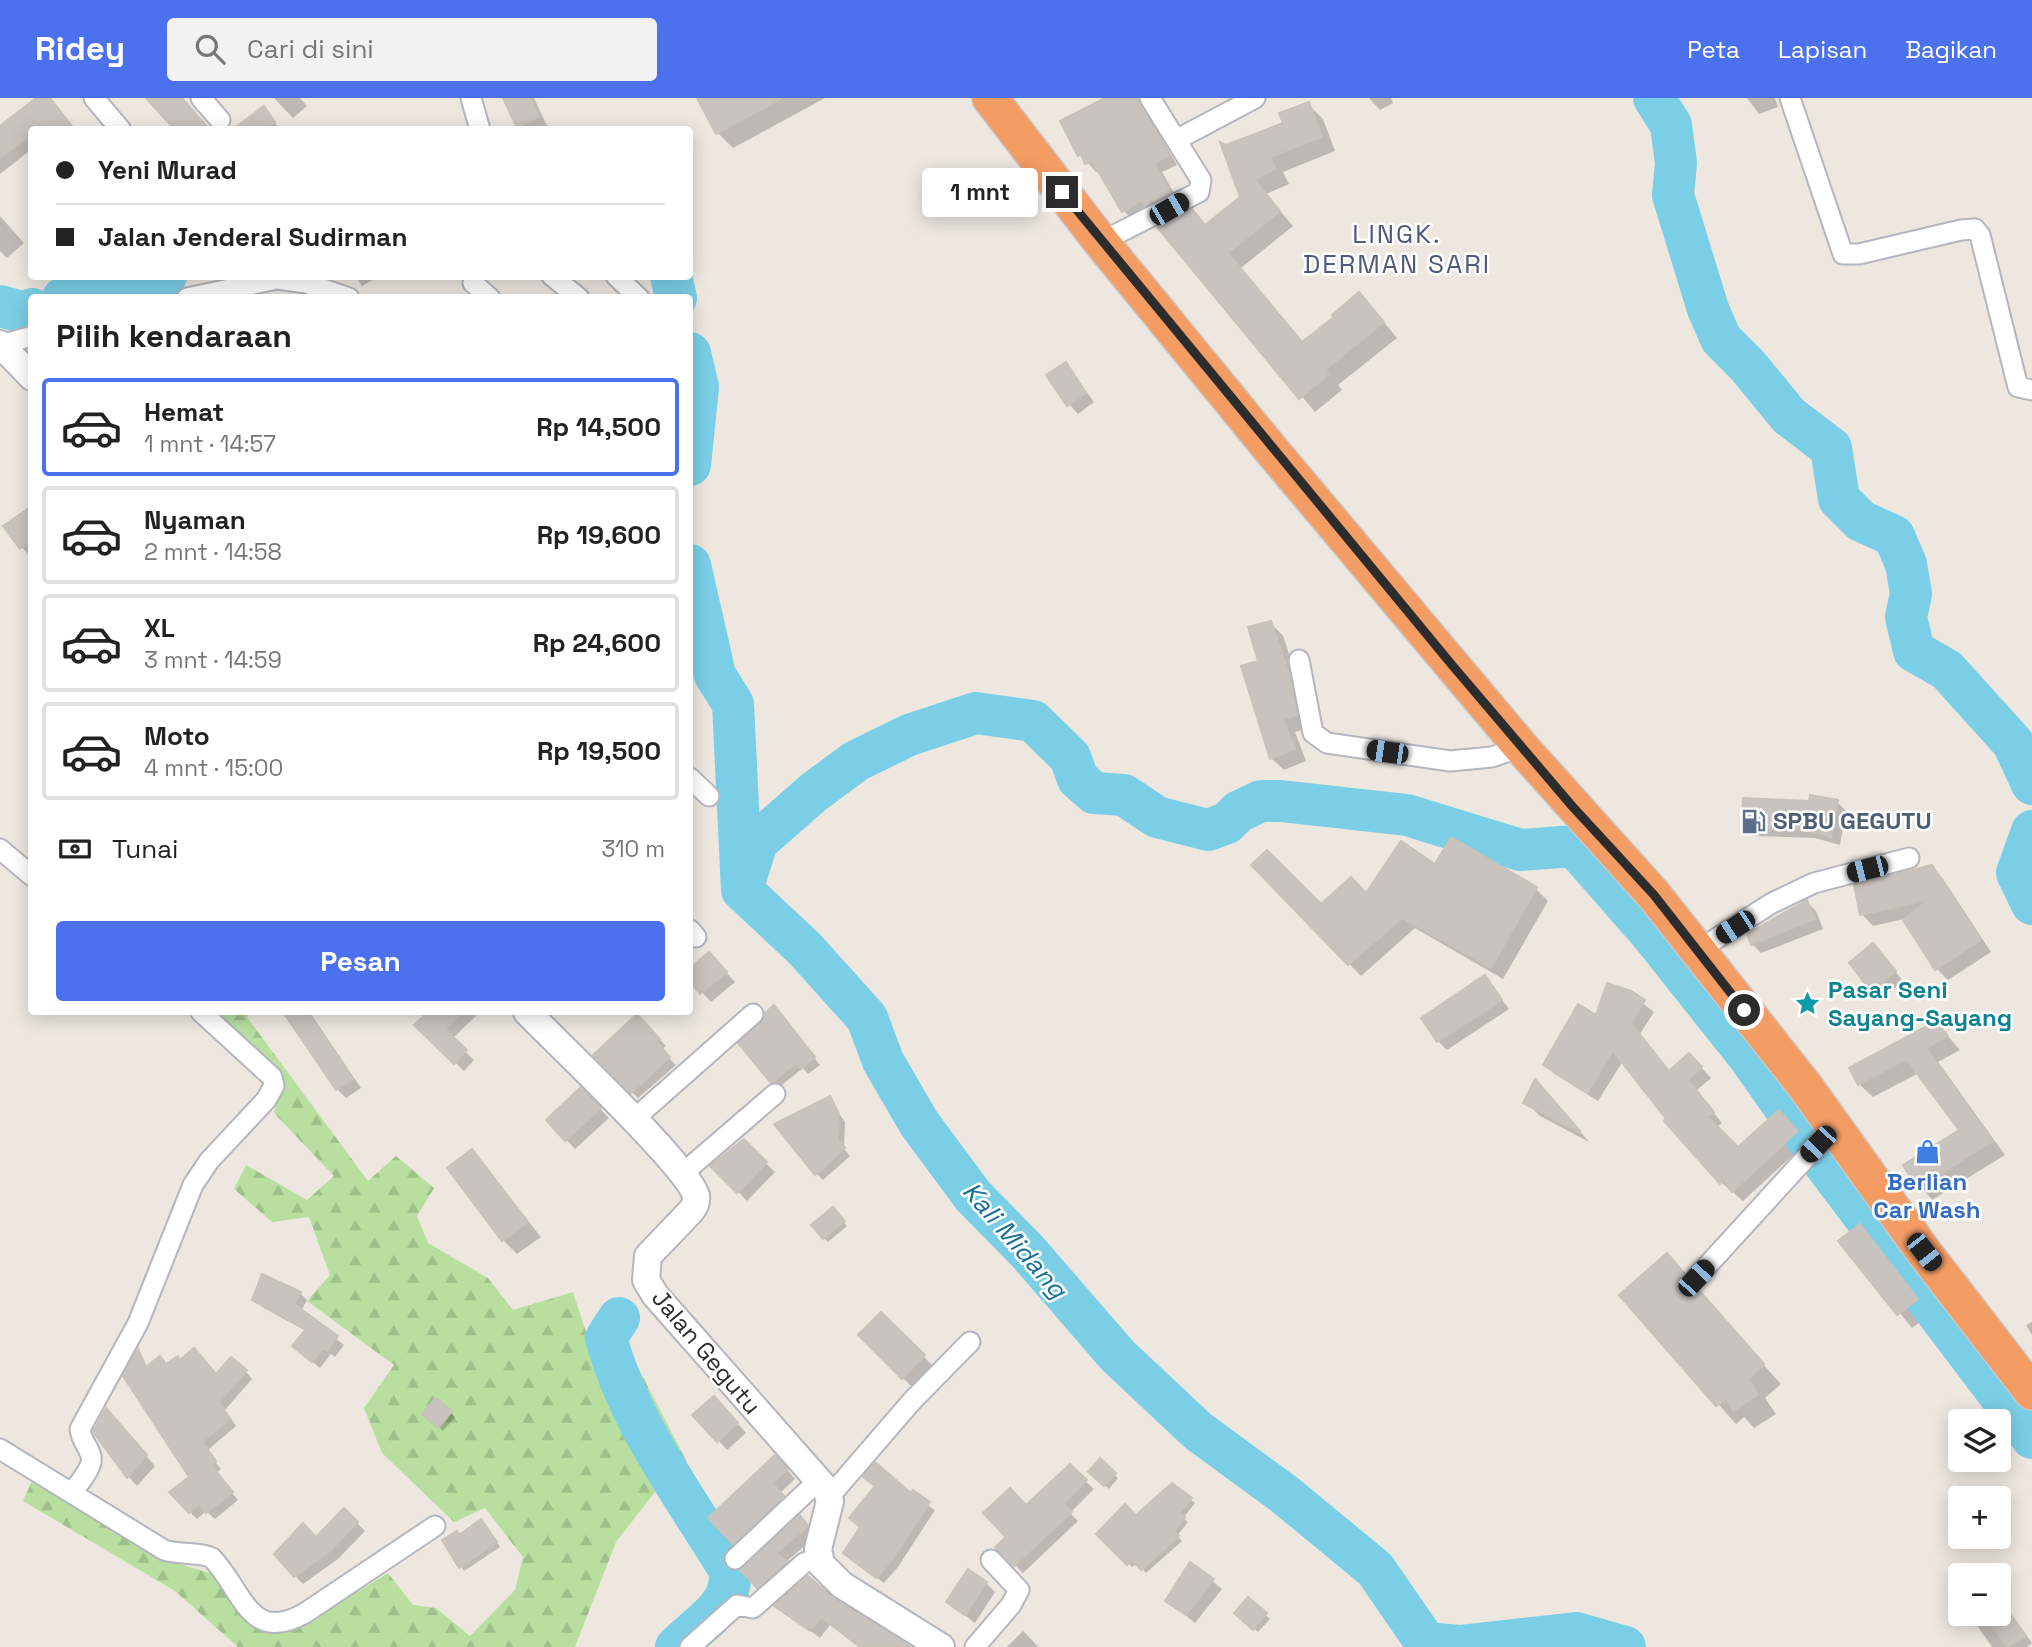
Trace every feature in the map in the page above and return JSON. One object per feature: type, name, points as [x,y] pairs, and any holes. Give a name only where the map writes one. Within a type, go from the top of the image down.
[{"type":"highway","points":[[990,98],[1101,242],[1521,747],[1654,895],[1697,951],[1820,1142],[1924,1252],[2029,1382]]},
{"type":"street","points":[[94,98],[118,126]]},
{"type":"street","points":[[201,98],[220,120]]},
{"type":"street","points":[[471,98],[480,125]]},
{"type":"street","points":[[1101,242],[1199,192],[1201,180],[1150,98]]},
{"type":"street","points":[[1176,140],[1255,98]]},
{"type":"street","points":[[1790,98],[1843,254],[1859,254],[1961,230],[1975,229],[1980,235],[2018,387],[2032,390]]},
{"type":"street","points":[[206,294],[271,280]]},
{"type":"street","points":[[284,280],[306,283],[338,294]]},
{"type":"street","points":[[557,280],[574,294]]},
{"type":"street","points":[[620,280],[635,294]]},
{"type":"street","points":[[473,283],[485,294]]},
{"type":"street","points":[[28,337],[1,344],[28,373]]},
{"type":"street","points":[[1298,660],[1313,733],[1327,743],[1450,761],[1492,757],[1521,747]]},
{"type":"street","points":[[693,781],[709,796]]},
{"type":"street","points":[[0,849],[28,873]]},
{"type":"street","points":[[1697,951],[1772,903],[1814,883],[1909,858]]},
{"type":"street","points":[[633,1120],[753,1014]]},
{"type":"street","points":[[72,1493],[91,1462],[90,1454],[82,1442],[80,1429],[138,1323],[193,1185],[209,1161],[265,1100],[274,1086],[272,1077],[204,1015]]},
{"type":"street","name":"Jalan Gegutu","points":[[530,1015],[633,1120],[682,1174],[694,1192],[696,1205],[648,1256],[646,1280],[654,1295],[824,1488]]},
{"type":"street","points":[[682,1174],[775,1094]]},
{"type":"street","points":[[1696,1278],[1820,1142]]},
{"type":"street","points":[[735,1559],[824,1488],[971,1342]]},
{"type":"street","points":[[0,1450],[164,1550],[182,1555],[206,1554],[212,1558],[256,1616],[274,1624],[289,1622],[305,1613],[435,1526]]},
{"type":"street","points":[[824,1488],[819,1558],[830,1575],[941,1647]]},
{"type":"street","points":[[690,1647],[737,1605],[753,1608],[804,1563],[819,1558]]},
{"type":"street","points":[[975,1647],[1011,1605],[1018,1590],[991,1560]]},
{"type":"green space","points":[[214,1015],[249,1015],[247,1017],[368,1181],[396,1156],[434,1188],[417,1216],[428,1243],[488,1278],[513,1310],[573,1292],[588,1338],[630,1352],[687,1462],[658,1488],[616,1542],[575,1647],[238,1647],[175,1591],[23,1501],[32,1481],[42,1484],[170,1561],[213,1574],[258,1630],[295,1630],[388,1573],[413,1605],[436,1608],[470,1636],[515,1590],[523,1557],[485,1508],[454,1522],[382,1453],[364,1408],[394,1365],[307,1301],[330,1275],[309,1217],[272,1222],[234,1189],[246,1165],[307,1200],[334,1176],[274,1113],[280,1074]]},
{"type":"building","points":[[36,98],[50,98],[72,126],[28,126],[28,137],[0,158],[0,126]]},
{"type":"building","points":[[146,98],[182,98],[206,126],[171,126]]},
{"type":"building","points":[[503,98],[530,98],[539,117],[516,126]]},
{"type":"building","points":[[697,98],[782,98],[716,134]]},
{"type":"building","points":[[1105,98],[1138,98],[1169,155],[1154,163],[1171,193],[1145,206],[1142,200],[1122,212],[1092,161],[1085,164],[1081,154],[1078,156],[1060,121]]},
{"type":"building","points":[[1309,102],[1322,137],[1270,157],[1276,169],[1254,179],[1280,211],[1228,253],[1302,342],[1334,317],[1332,315],[1359,292],[1384,322],[1325,370],[1329,374],[1299,399],[1157,227],[1192,209],[1205,225],[1240,197],[1220,142],[1226,145],[1283,123],[1279,113]]},
{"type":"building","points":[[264,106],[275,122],[270,126],[237,126]]},
{"type":"building","points":[[1066,362],[1086,393],[1067,406],[1046,375]]},
{"type":"building","points":[[28,509],[28,544],[20,549],[3,526]]},
{"type":"building","points":[[1271,621],[1290,677],[1297,715],[1283,719],[1295,749],[1270,759],[1241,666],[1258,661],[1248,627]]},
{"type":"building","points":[[1810,795],[1838,800],[1831,837],[1805,830],[1742,827],[1743,798],[1809,801]]},
{"type":"building","points":[[1451,837],[1537,887],[1491,968],[1402,918],[1348,965],[1251,865],[1267,850],[1321,904],[1351,877],[1366,893],[1401,841],[1435,864]]},
{"type":"building","points":[[1932,865],[1981,940],[1935,970],[1903,920],[1928,900],[1860,915],[1854,885]]},
{"type":"building","points":[[1807,900],[1815,919],[1751,945],[1747,934]]},
{"type":"building","points":[[1873,943],[1896,971],[1871,991],[1849,963]]},
{"type":"building","points":[[709,952],[727,972],[700,994],[693,985],[693,965]]},
{"type":"building","points":[[1485,975],[1502,1000],[1437,1042],[1421,1018]]},
{"type":"building","points":[[1607,983],[1631,991],[1645,1000],[1631,1023],[1669,1071],[1689,1053],[1702,1067],[1688,1080],[1714,1112],[1708,1117],[1738,1147],[1779,1110],[1798,1131],[1732,1192],[1723,1180],[1720,1184],[1664,1121],[1666,1119],[1613,1051],[1587,1093],[1543,1065],[1578,1004],[1596,1015]]},
{"type":"building","points":[[774,1005],[815,1057],[801,1069],[796,1063],[771,1083],[738,1043],[761,1023],[765,1013]]},
{"type":"building","points":[[285,1015],[310,1015],[353,1079],[336,1090]]},
{"type":"building","points":[[425,1015],[460,1015],[445,1029],[467,1050],[454,1064],[414,1025]]},
{"type":"building","points":[[638,1015],[660,1039],[656,1042],[670,1057],[631,1093],[593,1055]]},
{"type":"building","points":[[1936,1021],[1948,1036],[1926,1048],[1993,1141],[1917,1188],[1903,1165],[1959,1130],[1906,1059],[1858,1085],[1849,1068]]},
{"type":"building","points":[[1535,1079],[1580,1131],[1579,1132],[1523,1103]]},
{"type":"building","points":[[581,1087],[601,1108],[565,1141],[546,1120]]},
{"type":"building","points":[[830,1096],[839,1114],[838,1140],[845,1148],[815,1175],[774,1124]]},
{"type":"building","points":[[744,1139],[767,1162],[737,1193],[710,1166]]},
{"type":"building","points":[[472,1149],[528,1222],[502,1241],[447,1168]]},
{"type":"building","points":[[833,1207],[845,1221],[823,1239],[811,1225]]},
{"type":"building","points":[[1860,1224],[1918,1299],[1897,1315],[1838,1241]]},
{"type":"building","points":[[1667,1253],[1685,1274],[1688,1286],[1698,1289],[1764,1364],[1748,1379],[1758,1394],[1734,1411],[1726,1398],[1716,1406],[1619,1295]]},
{"type":"building","points":[[262,1274],[301,1292],[294,1304],[338,1336],[327,1351],[323,1348],[312,1362],[292,1346],[306,1329],[252,1300]]},
{"type":"building","points":[[881,1312],[925,1355],[902,1379],[858,1335]]},
{"type":"building","points":[[194,1348],[216,1374],[231,1357],[247,1370],[219,1402],[230,1419],[202,1442],[216,1461],[211,1465],[233,1492],[206,1513],[199,1504],[189,1513],[169,1492],[189,1477],[123,1376],[138,1349],[146,1367],[160,1356],[166,1364],[178,1356],[180,1360]]},
{"type":"building","points":[[714,1396],[738,1423],[717,1442],[692,1415]]},
{"type":"building","points":[[436,1398],[452,1411],[438,1428],[422,1414]]},
{"type":"building","points":[[106,1408],[147,1455],[127,1478],[93,1432]]},
{"type":"building","points":[[775,1455],[788,1469],[772,1483],[784,1496],[733,1544],[708,1518]]},
{"type":"building","points":[[1100,1458],[1116,1473],[1104,1486],[1088,1472]]},
{"type":"building","points":[[875,1462],[911,1493],[913,1490],[930,1502],[892,1560],[876,1578],[843,1553],[860,1527],[849,1518],[875,1486],[863,1477]]},
{"type":"building","points":[[1070,1464],[1087,1480],[1063,1504],[1072,1512],[1014,1566],[995,1547],[1006,1537],[983,1513],[1010,1488],[1026,1505]]},
{"type":"building","points":[[1172,1483],[1192,1498],[1180,1513],[1185,1517],[1174,1531],[1179,1536],[1141,1570],[1132,1560],[1127,1565],[1096,1534],[1125,1504],[1136,1515]]},
{"type":"building","points":[[344,1508],[358,1522],[330,1551],[294,1577],[274,1554],[303,1523],[316,1537]]},
{"type":"building","points":[[800,1515],[808,1526],[776,1553],[788,1561],[757,1588],[740,1570]]},
{"type":"building","points":[[481,1519],[497,1542],[459,1568],[442,1540],[457,1531],[459,1535]]},
{"type":"building","points":[[1190,1562],[1214,1579],[1186,1615],[1165,1601]]},
{"type":"building","points":[[968,1569],[987,1582],[965,1615],[946,1602]]},
{"type":"building","points":[[808,1576],[834,1598],[911,1647],[860,1647],[821,1617],[810,1631],[774,1606]]},
{"type":"building","points":[[1248,1597],[1267,1613],[1253,1630],[1234,1613]]},
{"type":"building","points":[[2011,1615],[2026,1636],[2007,1647],[1993,1628],[2011,1626]]},
{"type":"waterway","points":[[1654,98],[1671,125],[1676,163],[1673,195],[1708,309],[1721,339],[1747,365],[1789,416],[1831,448],[1839,499],[1861,521],[1894,536],[1906,564],[1911,594],[1906,617],[1914,651],[1947,670],[2013,743],[2032,784]]},
{"type":"waterway","name":"Kali Midang","points":[[82,294],[147,280]]},
{"type":"waterway","name":"Kali Midang","points":[[672,280],[675,294]]},
{"type":"waterway","name":"Kali Midang","points":[[0,306],[22,312],[28,310]]},
{"type":"waterway","name":"Kali Midang","points":[[693,366],[698,387],[693,436]]},
{"type":"waterway","name":"Kali Midang","points":[[693,578],[715,675],[733,704],[742,890],[805,949],[867,1018],[883,1061],[919,1123],[973,1196],[1027,1251],[1118,1356],[1198,1431],[1284,1494],[1375,1569],[1426,1643],[1459,1646],[1576,1633],[1625,1647]]},
{"type":"waterway","points":[[742,890],[757,842],[814,792],[856,761],[909,735],[976,713],[1033,721],[1070,757],[1078,779],[1094,793],[1124,795],[1157,817],[1208,830],[1227,823],[1238,812],[1261,801],[1281,801],[1407,815],[1520,850],[1574,846],[1652,935],[1749,1057],[1829,1170],[2032,1438]]},
{"type":"waterway","points":[[2032,831],[2017,873],[2032,904]]},
{"type":"waterway","points":[[619,1318],[606,1338],[629,1400],[659,1458],[729,1569],[730,1581],[722,1603],[676,1647]]},
{"type":"place","name":"SPBU GEGUTU","points":[[1753,821]]},
{"type":"place","name":"Pasar Seni Sayang-Sayang","points":[[1808,1004]]},
{"type":"place","name":"Berlian Car Wash","points":[[1927,1151]]},
{"type":"district","name":"LINGK. DERMAN SARI","points":[[1397,249]]},
{"type":"route","points":[[1062,192],[1268,446],[1452,665],[1572,806],[1654,895],[1744,1010]]}]
